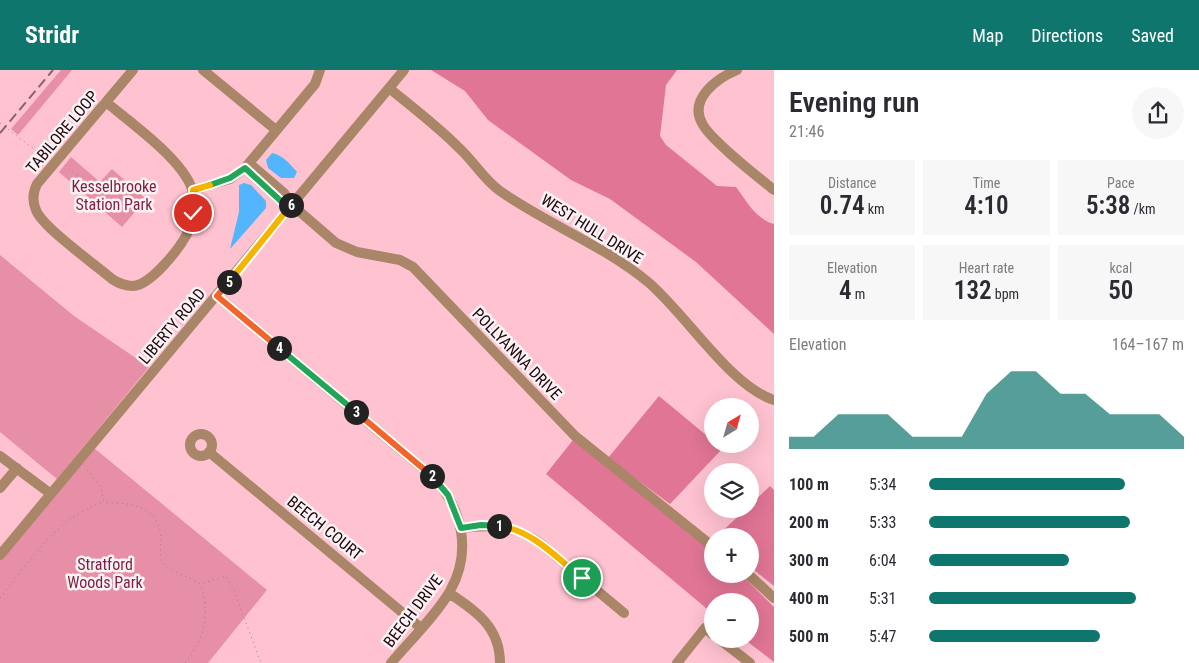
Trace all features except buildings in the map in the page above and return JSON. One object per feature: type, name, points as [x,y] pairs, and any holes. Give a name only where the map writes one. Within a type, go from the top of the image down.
[{"type":"street","name":"TABILORE LOOP","points":[[133,70],[34,190],[34,204],[38,216],[112,279],[128,286],[141,284],[152,278],[182,243],[191,224],[193,190]]},
{"type":"street","points":[[203,70],[276,130]]},
{"type":"street","points":[[106,102],[176,163],[193,190],[230,178],[247,165],[315,84],[320,70]]},
{"type":"street","name":"LIBERTY ROAD","points":[[0,555],[404,70]]},
{"type":"street","points":[[737,70],[724,76],[710,87],[700,104],[700,119],[713,136],[774,190]]},
{"type":"street","name":"WEST HULL DRIVE","points":[[389,88],[458,147],[499,190],[595,246],[646,280],[674,306],[742,382],[758,393],[774,400]]},
{"type":"street","name":"POLLYANNA DRIVE","points":[[247,165],[283,203],[292,205],[340,246],[357,252],[400,260],[413,267],[576,436],[704,540]]},
{"type":"street","name":"BEECH DRIVE","points":[[217,296],[434,477],[448,495],[461,528],[461,564],[449,593],[392,663]]},
{"type":"street","name":"BEECH COURT","points":[[209,452],[421,628]]},
{"type":"street","points":[[0,456],[51,494]]},
{"type":"street","points":[[0,488],[17,468]]},
{"type":"street","points":[[461,528],[492,525],[525,533],[624,613]]},
{"type":"street","points":[[758,583],[774,598]]},
{"type":"street","points":[[449,593],[475,610],[489,625],[498,644],[500,663]]},
{"type":"street","points":[[677,663],[704,629]]},
{"type":"street","points":[[731,648],[750,663]]},
{"type":"path","points":[[0,124],[31,149],[56,161],[92,186],[104,185],[128,192],[133,195],[132,201]]},
{"type":"path","points":[[88,470],[101,487],[104,502]]},
{"type":"path","points":[[0,598],[58,527],[83,509],[104,502],[126,504],[148,511],[160,525],[161,559],[166,567],[190,576],[200,584],[207,604],[205,622],[197,644],[185,663]]},
{"type":"path","points":[[200,584],[226,576],[233,588],[261,663]]},
{"type":"green space","points":[[61,70],[72,70],[18,135],[11,129]]},
{"type":"green space","name":"Kesselbrooke Station Park","points":[[71,157],[100,182],[112,169],[146,199],[122,227],[59,172]]},
{"type":"green space","points":[[0,255],[74,316],[149,367],[57,479],[0,432]]},
{"type":"green space","name":"Stratford Woods Park","points":[[94,448],[267,590],[208,663],[0,663],[0,559]]},
{"type":"shaded area","points":[[431,70],[677,70],[666,85],[660,136],[666,145],[717,186],[736,187],[757,214],[774,224],[774,334],[696,262],[610,199],[571,180],[488,120],[465,91]]},
{"type":"shaded area","points":[[659,396],[704,433],[704,453],[718,453],[709,463],[704,463],[704,468],[670,504],[608,458]]},
{"type":"shaded area","points":[[573,440],[704,545],[704,583],[750,583],[774,607],[774,662],[756,648],[759,648],[759,593],[704,593],[704,606],[546,474]]},
{"type":"shaded area","points":[[770,486],[774,490],[774,586],[759,574],[759,528],[726,528],[736,518],[759,518],[759,496]]},
{"type":"water","points":[[272,153],[283,158],[297,172],[294,178],[281,178],[268,168],[266,160]]},
{"type":"water","points":[[244,183],[251,185],[266,201],[266,208],[230,249],[239,212],[239,185]]},
{"type":"railway","points":[[0,133],[53,70]]},
{"type":"route","points":[[193,213],[193,190],[236,176],[245,168],[283,203],[292,205],[217,296],[434,477],[454,506],[461,528],[492,525],[503,526],[525,533],[582,578]]}]
